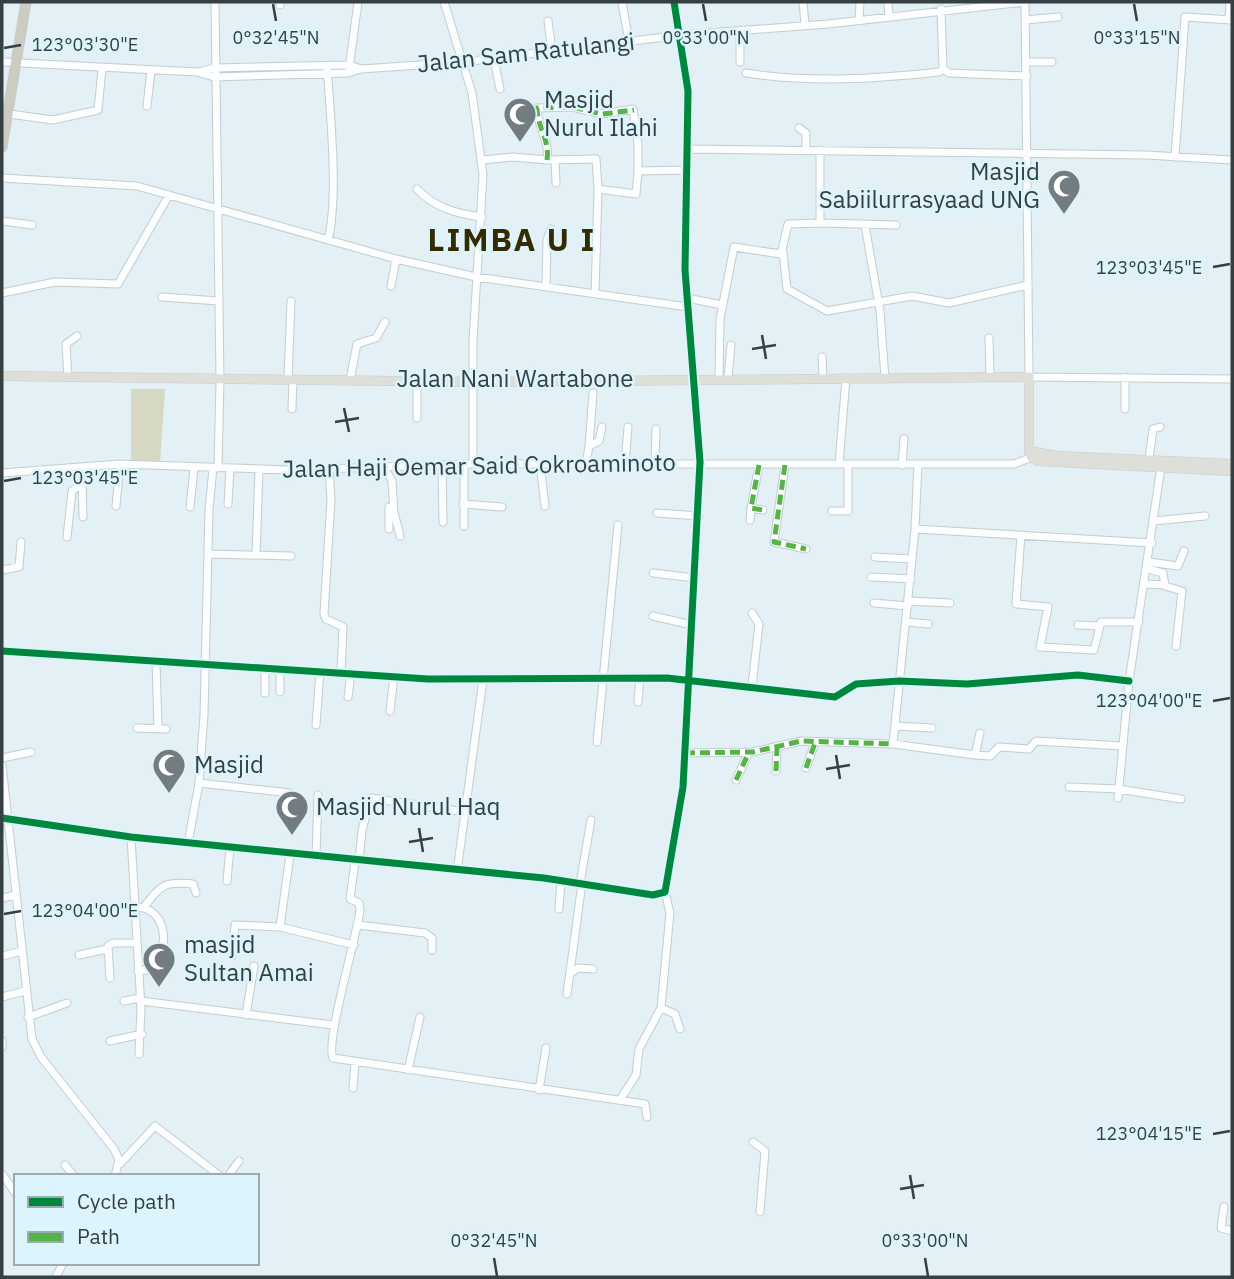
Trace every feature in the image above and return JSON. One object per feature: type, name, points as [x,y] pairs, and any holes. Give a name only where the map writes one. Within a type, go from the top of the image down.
[{"type":"highway","points":[[2,147],[10,63],[20,2]]},
{"type":"highway","points":[[10,63],[26,2]]},
{"type":"main road","name":"Jalan Nani Wartabone","points":[[2,376],[473,382],[1029,377]]},
{"type":"main road","points":[[1029,377],[1033,454]]},
{"type":"main road","points":[[1033,454],[1149,459],[1166,464],[1232,471]]},
{"type":"main road","points":[[1033,454],[1057,464],[1232,464]]},
{"type":"street","points":[[188,843],[199,783],[208,554],[220,380],[215,2]]},
{"type":"street","points":[[349,69],[358,2]]},
{"type":"street","points":[[447,2],[476,111],[482,160],[482,217],[476,277],[473,464]]},
{"type":"street","points":[[622,2],[629,42]]},
{"type":"street","points":[[620,1100],[636,1074],[638,1052],[661,1008],[670,913],[665,892],[680,813],[699,516],[701,462],[688,302],[688,91],[674,2]]},
{"type":"street","points":[[803,2],[805,24]]},
{"type":"street","points":[[859,20],[860,2]]},
{"type":"street","points":[[888,2],[889,16]]},
{"type":"street","name":"Jalan Sam Ratulangi","points":[[197,72],[214,77],[464,62],[681,35],[859,20],[943,7],[1025,2]]},
{"type":"street","points":[[1025,2],[1029,377],[1232,379]]},
{"type":"street","points":[[1175,158],[1185,17],[1230,20],[1230,2]]},
{"type":"street","points":[[943,7],[943,69]]},
{"type":"street","points":[[1026,20],[1058,17]]},
{"type":"street","points":[[548,21],[552,51]]},
{"type":"street","points":[[740,31],[740,62]]},
{"type":"street","points":[[494,59],[500,89]]},
{"type":"street","points":[[1027,62],[1052,62]]},
{"type":"street","name":"Jalan Sam Ratulangi","points":[[10,63],[151,71],[197,72],[214,68],[327,70]]},
{"type":"street","points":[[4,113],[53,120],[98,110],[102,69]]},
{"type":"street","points":[[746,73],[790,79],[864,79],[939,72],[943,69]]},
{"type":"street","points":[[943,69],[949,73],[1027,76]]},
{"type":"street","points":[[327,70],[332,178],[332,217],[328,240]]},
{"type":"street","points":[[147,106],[151,71]]},
{"type":"street","points":[[556,183],[537,108],[572,107],[602,114],[633,110],[638,145],[638,171],[635,179],[638,194],[598,189]]},
{"type":"street","points":[[799,128],[806,133],[806,149]]},
{"type":"street","points":[[687,149],[806,149],[1232,160]]},
{"type":"street","points":[[820,150],[820,223]]},
{"type":"street","points":[[482,160],[521,157],[551,160],[596,159],[598,189],[595,294]]},
{"type":"street","points":[[638,171],[687,170]]},
{"type":"street","points":[[2,178],[137,186],[328,240],[476,277],[595,294],[722,305]]},
{"type":"street","points":[[416,189],[426,199],[454,213],[482,217]]},
{"type":"street","points":[[2,293],[55,282],[118,284],[169,195]]},
{"type":"street","points":[[2,221],[32,225]]},
{"type":"street","points":[[896,225],[788,225],[783,253],[788,289],[827,311],[912,296],[949,303],[1027,285]]},
{"type":"street","points":[[864,225],[878,301],[884,378]]},
{"type":"street","points":[[546,287],[547,240],[551,229]]},
{"type":"street","points":[[724,378],[722,305],[735,246],[783,253]]},
{"type":"street","points":[[391,286],[396,258]]},
{"type":"street","points":[[162,297],[219,301]]},
{"type":"street","points":[[291,301],[292,409]]},
{"type":"street","points":[[350,380],[357,344],[376,338],[385,322]]},
{"type":"street","points":[[68,377],[66,345],[77,336]]},
{"type":"street","points":[[989,338],[989,377]]},
{"type":"street","points":[[724,378],[731,345]]},
{"type":"street","points":[[822,356],[823,378]]},
{"type":"street","points":[[1125,377],[1125,409]]},
{"type":"street","points":[[832,511],[848,511],[843,464],[846,378]]},
{"type":"street","points":[[416,380],[417,418]]},
{"type":"street","points":[[586,464],[593,393]]},
{"type":"street","points":[[589,446],[598,442],[602,427]]},
{"type":"street","points":[[625,464],[628,427]]},
{"type":"street","points":[[1149,459],[1153,429],[1160,427]]},
{"type":"street","points":[[655,464],[656,429]]},
{"type":"street","points":[[902,465],[905,439]]},
{"type":"street","name":"Jalan Haji Oemar Said Cokroaminoto","points":[[2,472],[120,464],[259,470],[387,470],[464,464],[1014,464],[1033,454]]},
{"type":"street","points":[[116,506],[120,464]]},
{"type":"street","points":[[464,464],[464,526]]},
{"type":"street","points":[[540,464],[545,506]]},
{"type":"street","points":[[893,744],[911,579],[918,464]]},
{"type":"street","points":[[1118,798],[1129,681],[1154,521],[1166,464]]},
{"type":"street","points":[[442,465],[443,522]]},
{"type":"street","points":[[750,520],[759,465]]},
{"type":"street","points":[[785,465],[774,542],[806,549]]},
{"type":"street","points":[[81,467],[83,517]]},
{"type":"street","points":[[66,537],[72,491],[77,487],[81,467]]},
{"type":"street","points":[[190,507],[194,468]]},
{"type":"street","points":[[329,468],[331,500],[324,614],[326,619],[343,626],[341,673]]},
{"type":"street","points":[[228,504],[230,469]]},
{"type":"street","points":[[256,554],[259,470]]},
{"type":"street","points":[[387,470],[389,529]]},
{"type":"street","points":[[387,470],[392,481],[394,512],[400,536]]},
{"type":"street","points":[[463,504],[502,507]]},
{"type":"street","points":[[751,508],[763,510]]},
{"type":"street","points":[[657,513],[699,516]]},
{"type":"street","points":[[1154,521],[1205,516]]},
{"type":"street","points":[[597,742],[618,525]]},
{"type":"street","points":[[915,529],[1152,543]]},
{"type":"street","points":[[1020,535],[1016,604],[1048,607],[1040,646],[1094,650],[1101,622],[1139,622]]},
{"type":"street","points":[[2,570],[19,567],[21,542]]},
{"type":"street","points":[[1148,565],[1178,566],[1184,551]]},
{"type":"street","points":[[208,554],[291,556]]},
{"type":"street","points":[[875,557],[912,559]]},
{"type":"street","points":[[1148,565],[1163,573],[1164,585]]},
{"type":"street","points":[[653,573],[695,578]]},
{"type":"street","points":[[872,577],[911,579]]},
{"type":"street","points":[[1145,584],[1164,585],[1182,593],[1176,646]]},
{"type":"street","points":[[874,603],[950,603]]},
{"type":"street","points":[[752,613],[759,624],[752,686]]},
{"type":"street","points":[[653,616],[692,625]]},
{"type":"street","points":[[906,622],[928,624]]},
{"type":"street","points":[[1078,625],[1098,626]]},
{"type":"street","points":[[2,651],[483,680],[640,677],[752,686],[835,697],[856,684],[899,681],[967,684],[1077,675],[1129,681]]},
{"type":"street","points":[[137,728],[162,728],[156,661]]},
{"type":"street","points":[[265,667],[265,694]]},
{"type":"street","points":[[280,668],[280,692]]},
{"type":"street","points":[[316,725],[320,671]]},
{"type":"street","points":[[348,697],[351,673]]},
{"type":"street","points":[[390,710],[394,676]]},
{"type":"street","points":[[638,702],[640,677]]},
{"type":"street","points":[[457,871],[483,680]]},
{"type":"street","points":[[895,726],[932,728]]},
{"type":"street","points":[[975,755],[981,733]]},
{"type":"street","points":[[685,753],[749,752],[801,741],[893,744],[990,756],[999,747],[1029,749],[1036,741],[1122,746]]},
{"type":"street","points":[[806,768],[815,743]]},
{"type":"street","points":[[776,771],[777,747]]},
{"type":"street","points":[[2,758],[31,752]]},
{"type":"street","points":[[736,780],[749,752]]},
{"type":"street","points":[[2,765],[4,818],[16,895],[25,992],[35,1047],[114,1149],[119,1164]]},
{"type":"street","points":[[199,783],[290,793]]},
{"type":"street","points":[[1069,787],[1119,789],[1181,799]]},
{"type":"street","points":[[316,857],[318,795]]},
{"type":"street","points":[[465,812],[371,799],[362,830],[350,899],[360,905],[358,925],[334,1026],[332,1056],[355,1063],[645,1104],[647,1113]]},
{"type":"street","points":[[4,818],[131,837],[290,855],[581,883],[653,895],[665,892]]},
{"type":"street","points":[[568,994],[591,820]]},
{"type":"street","points":[[131,837],[139,907],[137,943],[142,1034],[139,1052]]},
{"type":"street","points":[[227,881],[230,848]]},
{"type":"street","points":[[279,928],[290,855]]},
{"type":"street","points":[[559,909],[561,881]]},
{"type":"street","points":[[139,907],[159,887],[169,883],[193,884],[196,893]]},
{"type":"street","points":[[2,898],[16,895]]},
{"type":"street","points":[[138,971],[153,967],[163,946],[161,924],[154,912],[139,907]]},
{"type":"street","points":[[233,956],[235,925],[279,928],[354,945]]},
{"type":"street","points":[[358,925],[425,933],[432,938],[432,950]]},
{"type":"street","points":[[79,955],[107,949],[113,943],[137,943]]},
{"type":"street","points":[[107,949],[110,978]]},
{"type":"street","points":[[2,956],[22,951]]},
{"type":"street","points":[[246,1015],[254,966]]},
{"type":"street","points":[[571,973],[578,968],[593,969]]},
{"type":"street","points":[[2,997],[25,992]]},
{"type":"street","points":[[124,1001],[140,1000],[334,1026]]},
{"type":"street","points":[[29,1017],[67,1003]]},
{"type":"street","points":[[661,1008],[675,1014],[680,1029]]},
{"type":"street","points":[[408,1070],[421,1017]]},
{"type":"street","points":[[110,1041],[142,1034]]},
{"type":"street","points":[[2,1041],[2,1047]]},
{"type":"street","points":[[539,1090],[545,1048]]},
{"type":"street","points":[[353,1088],[355,1063]]},
{"type":"street","points":[[116,1174],[119,1164],[155,1126],[217,1174]]},
{"type":"street","points":[[753,1142],[765,1151],[760,1212]]},
{"type":"street","points":[[229,1174],[239,1161]]},
{"type":"street","points":[[65,1165],[72,1174]]},
{"type":"street","points":[[2,1174],[14,1191]]},
{"type":"street","points":[[1224,1207],[1221,1228],[1232,1231]]},
{"type":"green space","points":[[131,389],[165,389],[160,464],[131,462]]},
{"type":"marked path","points":[[547,160],[547,146],[537,108],[572,107],[602,114],[634,110]]},
{"type":"marked path","points":[[759,465],[751,508],[763,510]]},
{"type":"marked path","points":[[785,465],[774,542],[806,549]]},
{"type":"marked path","points":[[685,753],[753,752],[801,741],[893,744]]},
{"type":"marked path","points":[[806,768],[815,743]]},
{"type":"marked path","points":[[776,771],[777,747]]},
{"type":"marked path","points":[[736,780],[749,752]]},
{"type":"cycle path","points":[[2,818],[131,837],[544,878],[653,895],[665,892],[683,787],[700,462],[685,270],[688,91],[674,2]]},
{"type":"cycle path","points":[[2,651],[428,679],[667,678],[835,697],[856,684],[899,681],[967,684],[1078,675],[1129,681]]},
{"type":"place","name":"Masjid Nurul Ilahi","points":[[520,144]]},
{"type":"place","name":"Masjid Sabiilurrasyaad UNG","points":[[1064,216]]},
{"type":"place","name":"Masjid","points":[[169,795]]},
{"type":"place","name":"Masjid Nurul Haq","points":[[292,837]]},
{"type":"place","name":"masjid Sultan Amai","points":[[159,989]]},
{"type":"district","name":"LIMBA U I","points":[[512,240]]}]
